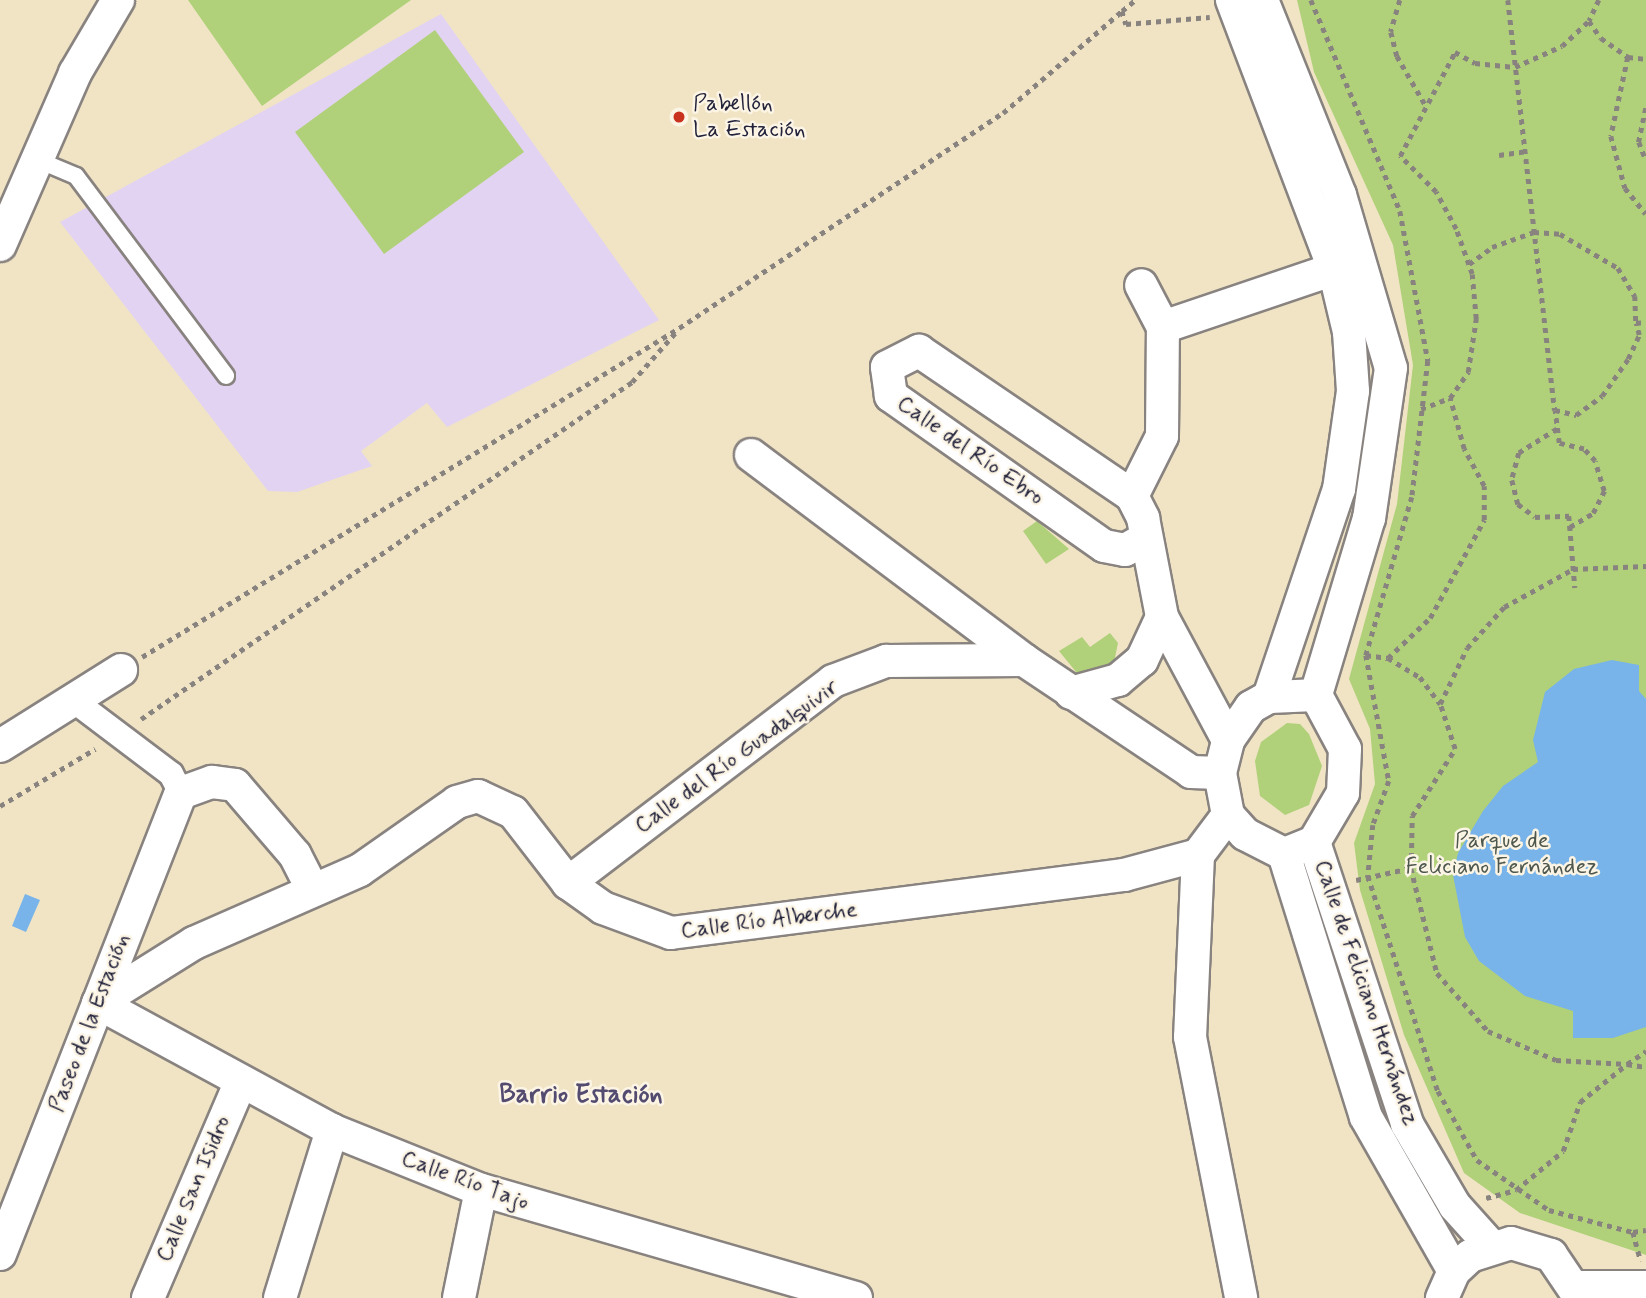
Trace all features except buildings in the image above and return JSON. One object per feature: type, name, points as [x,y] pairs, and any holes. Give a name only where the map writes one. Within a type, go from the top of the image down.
[{"type":"street","points":[[0,245],[75,73],[118,0]]},
{"type":"street","points":[[1245,5],[1334,270],[1349,332],[1353,391],[1339,489],[1269,696]]},
{"type":"street","points":[[1245,5],[1340,195],[1391,368],[1369,518],[1316,695],[1345,749],[1343,793],[1314,842],[1284,854],[1245,834],[1228,815],[1220,773],[1228,740],[1251,707],[1269,696],[1316,695]]},
{"type":"street","points":[[1163,327],[1334,270]]},
{"type":"street","points":[[1141,285],[1163,327],[1162,436],[1132,496],[1146,538],[1163,617],[1228,740]]},
{"type":"street","name":"Calle del Río Ebro","points":[[1132,496],[919,351],[887,367],[891,396],[1104,546],[1125,550],[1146,538]]},
{"type":"street","points":[[751,455],[1071,693],[1191,772],[1220,773]]},
{"type":"street","points":[[1071,693],[1118,680],[1142,660],[1163,617]]},
{"type":"street","name":"Calle del Río Guadalquivir","points":[[568,883],[834,681],[886,662],[1024,660]]},
{"type":"street","points":[[0,746],[121,670]]},
{"type":"street","points":[[73,700],[171,774],[181,793],[212,782],[235,785],[295,855],[313,890]]},
{"type":"street","name":"Paseo de la Estación","points":[[0,1254],[181,793]]},
{"type":"street","name":"Calle Río Alberche","points":[[98,1003],[194,943],[360,870],[457,802],[478,796],[513,812],[568,883],[603,908],[671,933],[1124,875],[1198,855]]},
{"type":"street","points":[[1228,815],[1198,855],[1190,1037],[1241,1298]]},
{"type":"street","name":"Calle de Feliciano Hernández","points":[[1314,842],[1407,1124],[1455,1206],[1490,1246]]},
{"type":"street","name":"Calle de Feliciano Hernández","points":[[1284,854],[1366,1117],[1448,1285]]},
{"type":"street","name":"Calle Río Tajo","points":[[98,1003],[331,1130],[481,1190],[856,1298]]},
{"type":"street","name":"Calle San Isidro","points":[[148,1298],[241,1081]]},
{"type":"street","points":[[280,1298],[331,1130]]},
{"type":"street","points":[[459,1298],[481,1190]]},
{"type":"street","points":[[1448,1285],[1490,1246],[1511,1243],[1551,1255],[1578,1293],[1646,1288]]},
{"type":"street","points":[[1628,1298],[1646,1288]]},
{"type":"lane","points":[[38,160],[76,176],[226,376]]},
{"type":"path","points":[[121,670],[679,328],[1003,113],[1135,0]]},
{"type":"path","points":[[1311,0],[1400,211],[1428,361],[1412,497],[1366,655],[1388,781],[1373,825],[1368,876],[1438,1091],[1477,1160],[1516,1190],[1549,1210],[1633,1232],[1646,1230]]},
{"type":"path","points":[[1400,0],[1391,32],[1397,56],[1426,106]]},
{"type":"path","points":[[1508,0],[1559,443],[1584,449],[1595,461],[1604,491],[1593,513],[1570,527]]},
{"type":"path","points":[[1413,409],[1422,409],[1450,398],[1468,372],[1476,319],[1469,264],[1436,192],[1400,156],[1455,52],[1475,63],[1515,67],[1562,46],[1589,21],[1600,0]]},
{"type":"path","points":[[1122,11],[1126,24],[1245,5]]},
{"type":"path","points":[[1589,21],[1628,57],[1646,59]]},
{"type":"path","points":[[1628,57],[1611,136],[1625,188],[1646,214]]},
{"type":"path","points":[[1646,108],[1639,142],[1646,160]]},
{"type":"path","points":[[1499,155],[1526,151]]},
{"type":"path","points":[[1469,264],[1492,247],[1534,232],[1559,234],[1618,268],[1635,296],[1639,335],[1628,359],[1602,396],[1576,415],[1555,410]]},
{"type":"path","points":[[1636,323],[1646,322]]},
{"type":"path","points":[[0,806],[118,736],[632,382],[679,328]]},
{"type":"path","points":[[1388,659],[1430,618],[1483,520],[1484,486],[1464,449],[1450,398]]},
{"type":"path","points":[[1558,429],[1519,453],[1512,480],[1518,504],[1535,517],[1569,516],[1574,588]]},
{"type":"path","points":[[1440,704],[1467,648],[1504,607],[1573,569],[1646,566]]},
{"type":"path","points":[[1358,654],[1388,659],[1420,677],[1440,704],[1455,749],[1412,816],[1411,869],[1437,973],[1488,1031],[1556,1060],[1646,1067]]},
{"type":"path","points":[[1331,888],[1368,876],[1411,869]]},
{"type":"path","points":[[1516,1190],[1563,1151],[1580,1102],[1646,1051]]},
{"type":"shaded area","points":[[441,14],[659,320],[447,427],[427,403],[361,451],[372,466],[297,492],[268,491],[60,222]]},
{"type":"green space","points":[[188,0],[411,0],[262,106]]},
{"type":"green space","name":"Parque de Feliciano Fernández","points":[[1297,0],[1646,0],[1646,1255],[1520,1213],[1464,1173],[1404,1035],[1360,890],[1354,843],[1375,784],[1370,729],[1349,679],[1397,504],[1413,365],[1393,245],[1314,72]]},
{"type":"green space","points":[[435,30],[524,152],[384,254],[295,132]]},
{"type":"green space","points":[[1037,521],[1069,549],[1046,564],[1023,531]]},
{"type":"green space","points":[[1110,633],[1118,643],[1113,667],[1081,678],[1059,651],[1082,637],[1090,647]]},
{"type":"green space","points":[[1287,723],[1300,724],[1309,734],[1322,766],[1309,805],[1285,815],[1260,796],[1255,761],[1261,742]]},
{"type":"water","points":[[1612,660],[1639,665],[1639,691],[1646,699],[1646,1027],[1613,1038],[1573,1038],[1573,1011],[1525,996],[1479,961],[1465,937],[1453,875],[1458,853],[1483,811],[1503,786],[1538,762],[1533,740],[1545,692],[1574,669]]},
{"type":"water","points":[[25,894],[40,900],[26,932],[12,926]]},
{"type":"place","name":"Pabellón La Estación","points":[[679,117]]},
{"type":"district","name":"Barrio Estación","points":[[581,1096]]}]
